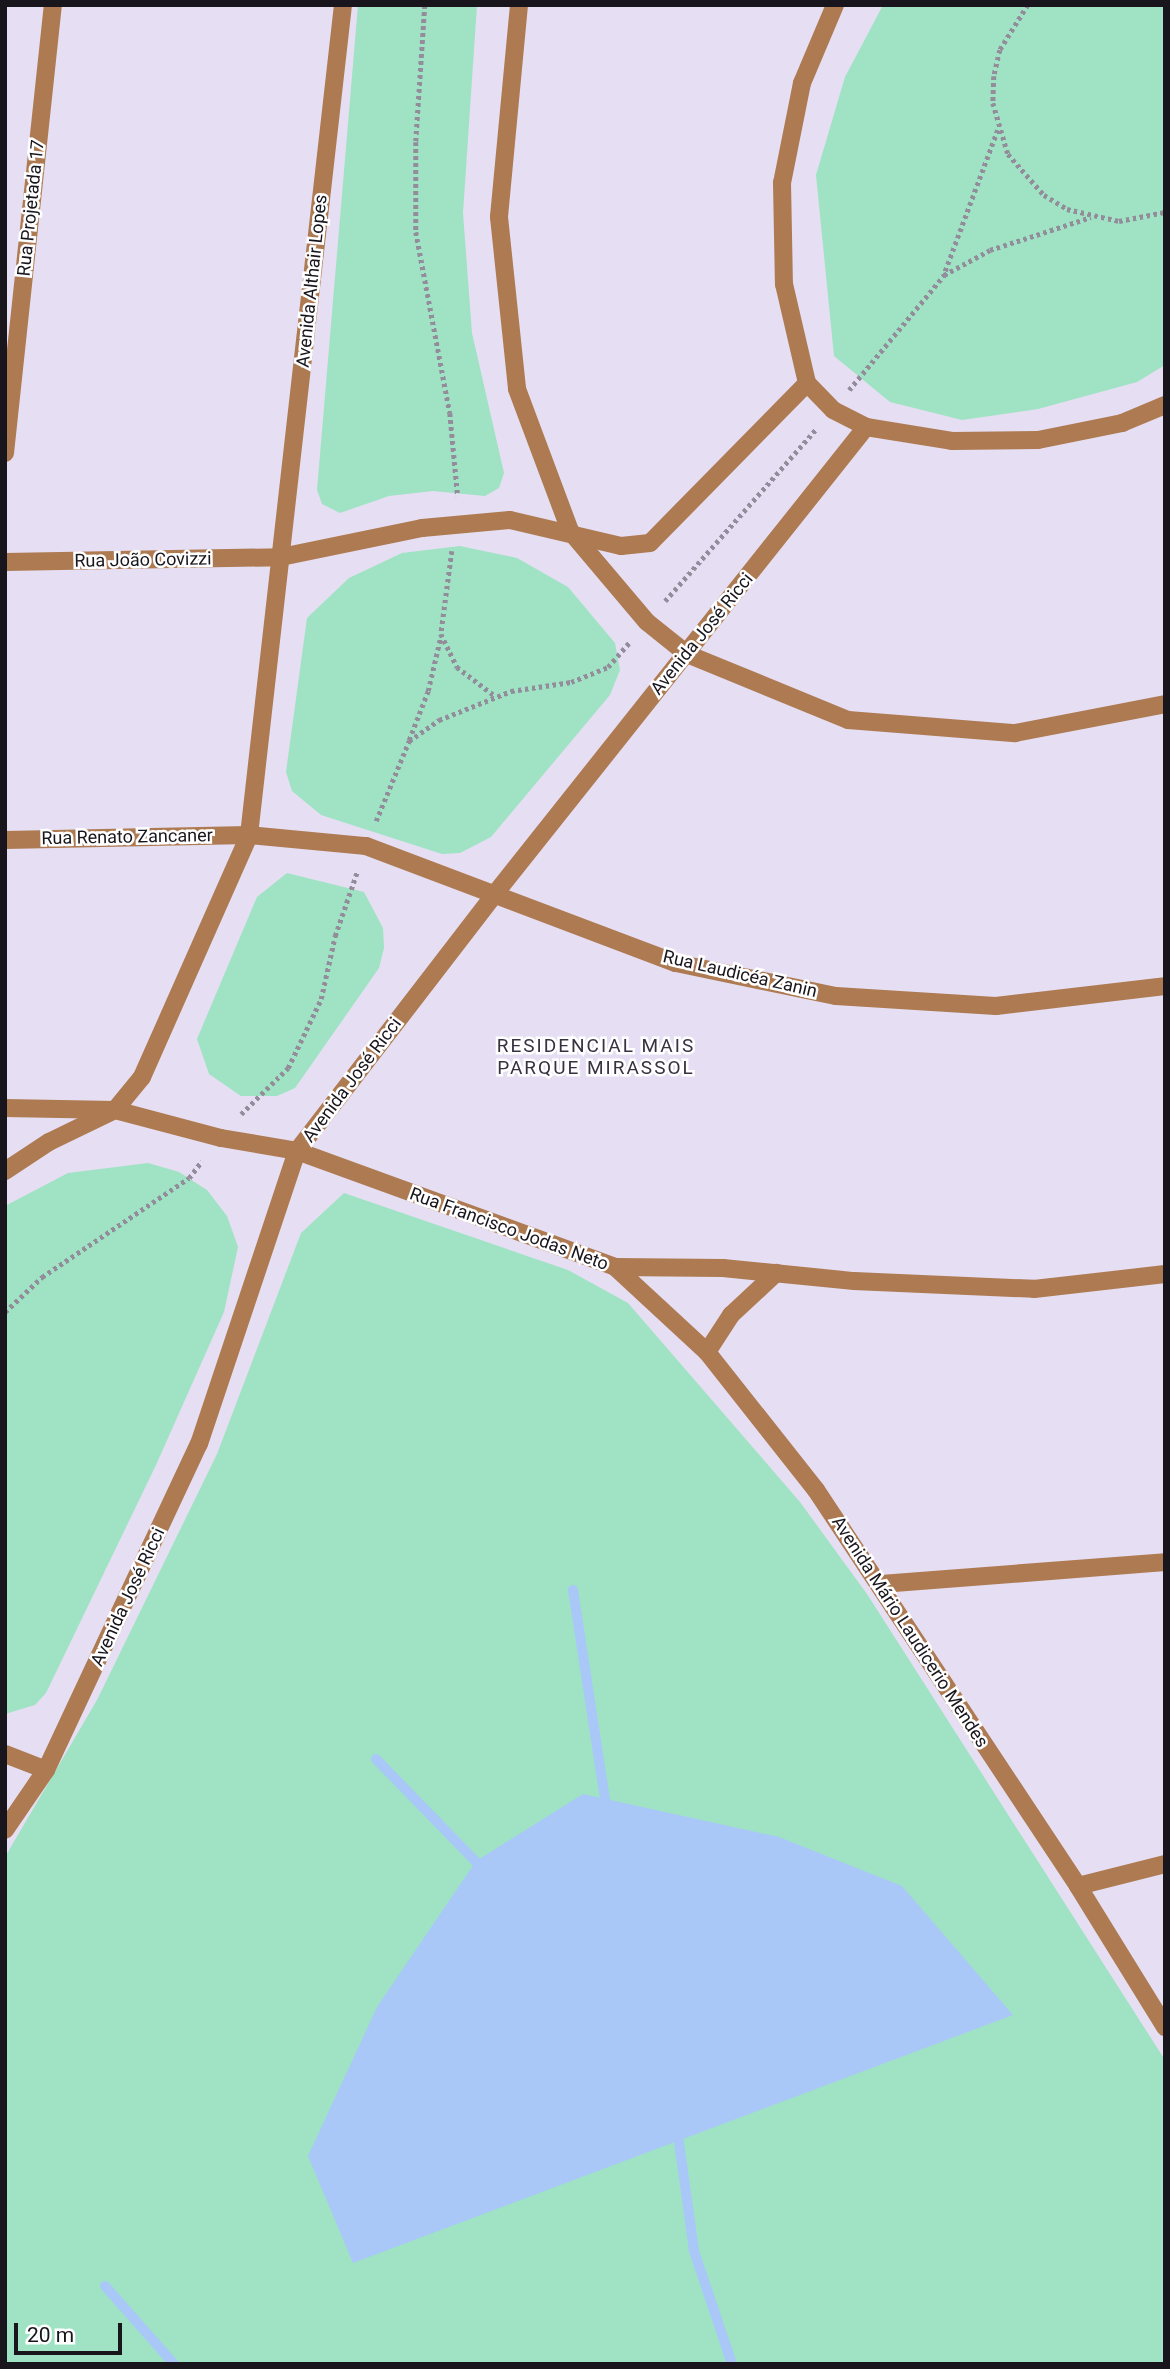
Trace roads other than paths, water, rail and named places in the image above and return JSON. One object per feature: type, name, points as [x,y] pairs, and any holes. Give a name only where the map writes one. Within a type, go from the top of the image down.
[{"type":"street","name":"Rua Projetada 17","points":[[5,453],[53,5]]},
{"type":"street","name":"Avenida Althair Lopes","points":[[281,557],[343,5]]},
{"type":"street","points":[[519,5],[499,217],[517,389],[570,531],[647,622],[687,654],[848,720],[1015,733],[1165,704]]},
{"type":"street","points":[[835,5],[802,83],[782,183],[785,284],[807,383],[833,410],[866,427],[952,442],[1038,440],[1122,423],[1165,405]]},
{"type":"street","points":[[5,1171],[49,1142],[115,1110],[142,1077],[249,835],[281,557],[456,525],[510,520],[570,531],[621,546],[650,543],[807,383]]},
{"type":"street","name":"Avenida José Ricci","points":[[5,1830],[46,1770],[199,1444],[297,1151],[494,895],[866,427]]},
{"type":"street","name":"Rua João Covizzi","points":[[5,562],[281,557]]},
{"type":"street","name":"Rua Renato Zancaner","points":[[5,840],[249,835]]},
{"type":"street","name":"Rua Laudicéa Zanin","points":[[249,835],[366,846],[676,963],[836,996],[996,1006],[1165,986]]},
{"type":"street","name":"Rua Francisco Jodas Neto","points":[[5,1108],[115,1110],[221,1138],[297,1151],[615,1267],[776,1273],[1034,1289],[1165,1273]]},
{"type":"street","name":"Avenida Mário Laudicerio Mendes","points":[[615,1267],[707,1352],[817,1490],[1078,1886],[1165,2027]]},
{"type":"street","points":[[707,1352],[731,1315],[776,1273]]},
{"type":"street","points":[[881,1584],[1165,1562]]},
{"type":"street","points":[[5,1754],[46,1770]]},
{"type":"street","points":[[1078,1886],[1165,1864]]},
{"type":"water","points":[[583,1794],[779,1837],[902,1886],[1013,2015],[353,2263],[308,2156],[377,2007],[476,1861]]},
{"type":"waterway","points":[[573,1590],[607,1812]]},
{"type":"waterway","points":[[376,1759],[484,1870]]},
{"type":"waterway","points":[[677,2128],[694,2251],[732,2364]]},
{"type":"waterway","points":[[105,2286],[174,2364]]},
{"type":"district","name":"RESIDENCIAL MAIS PARQUE MIRASSOL","points":[[596,1057]]}]
